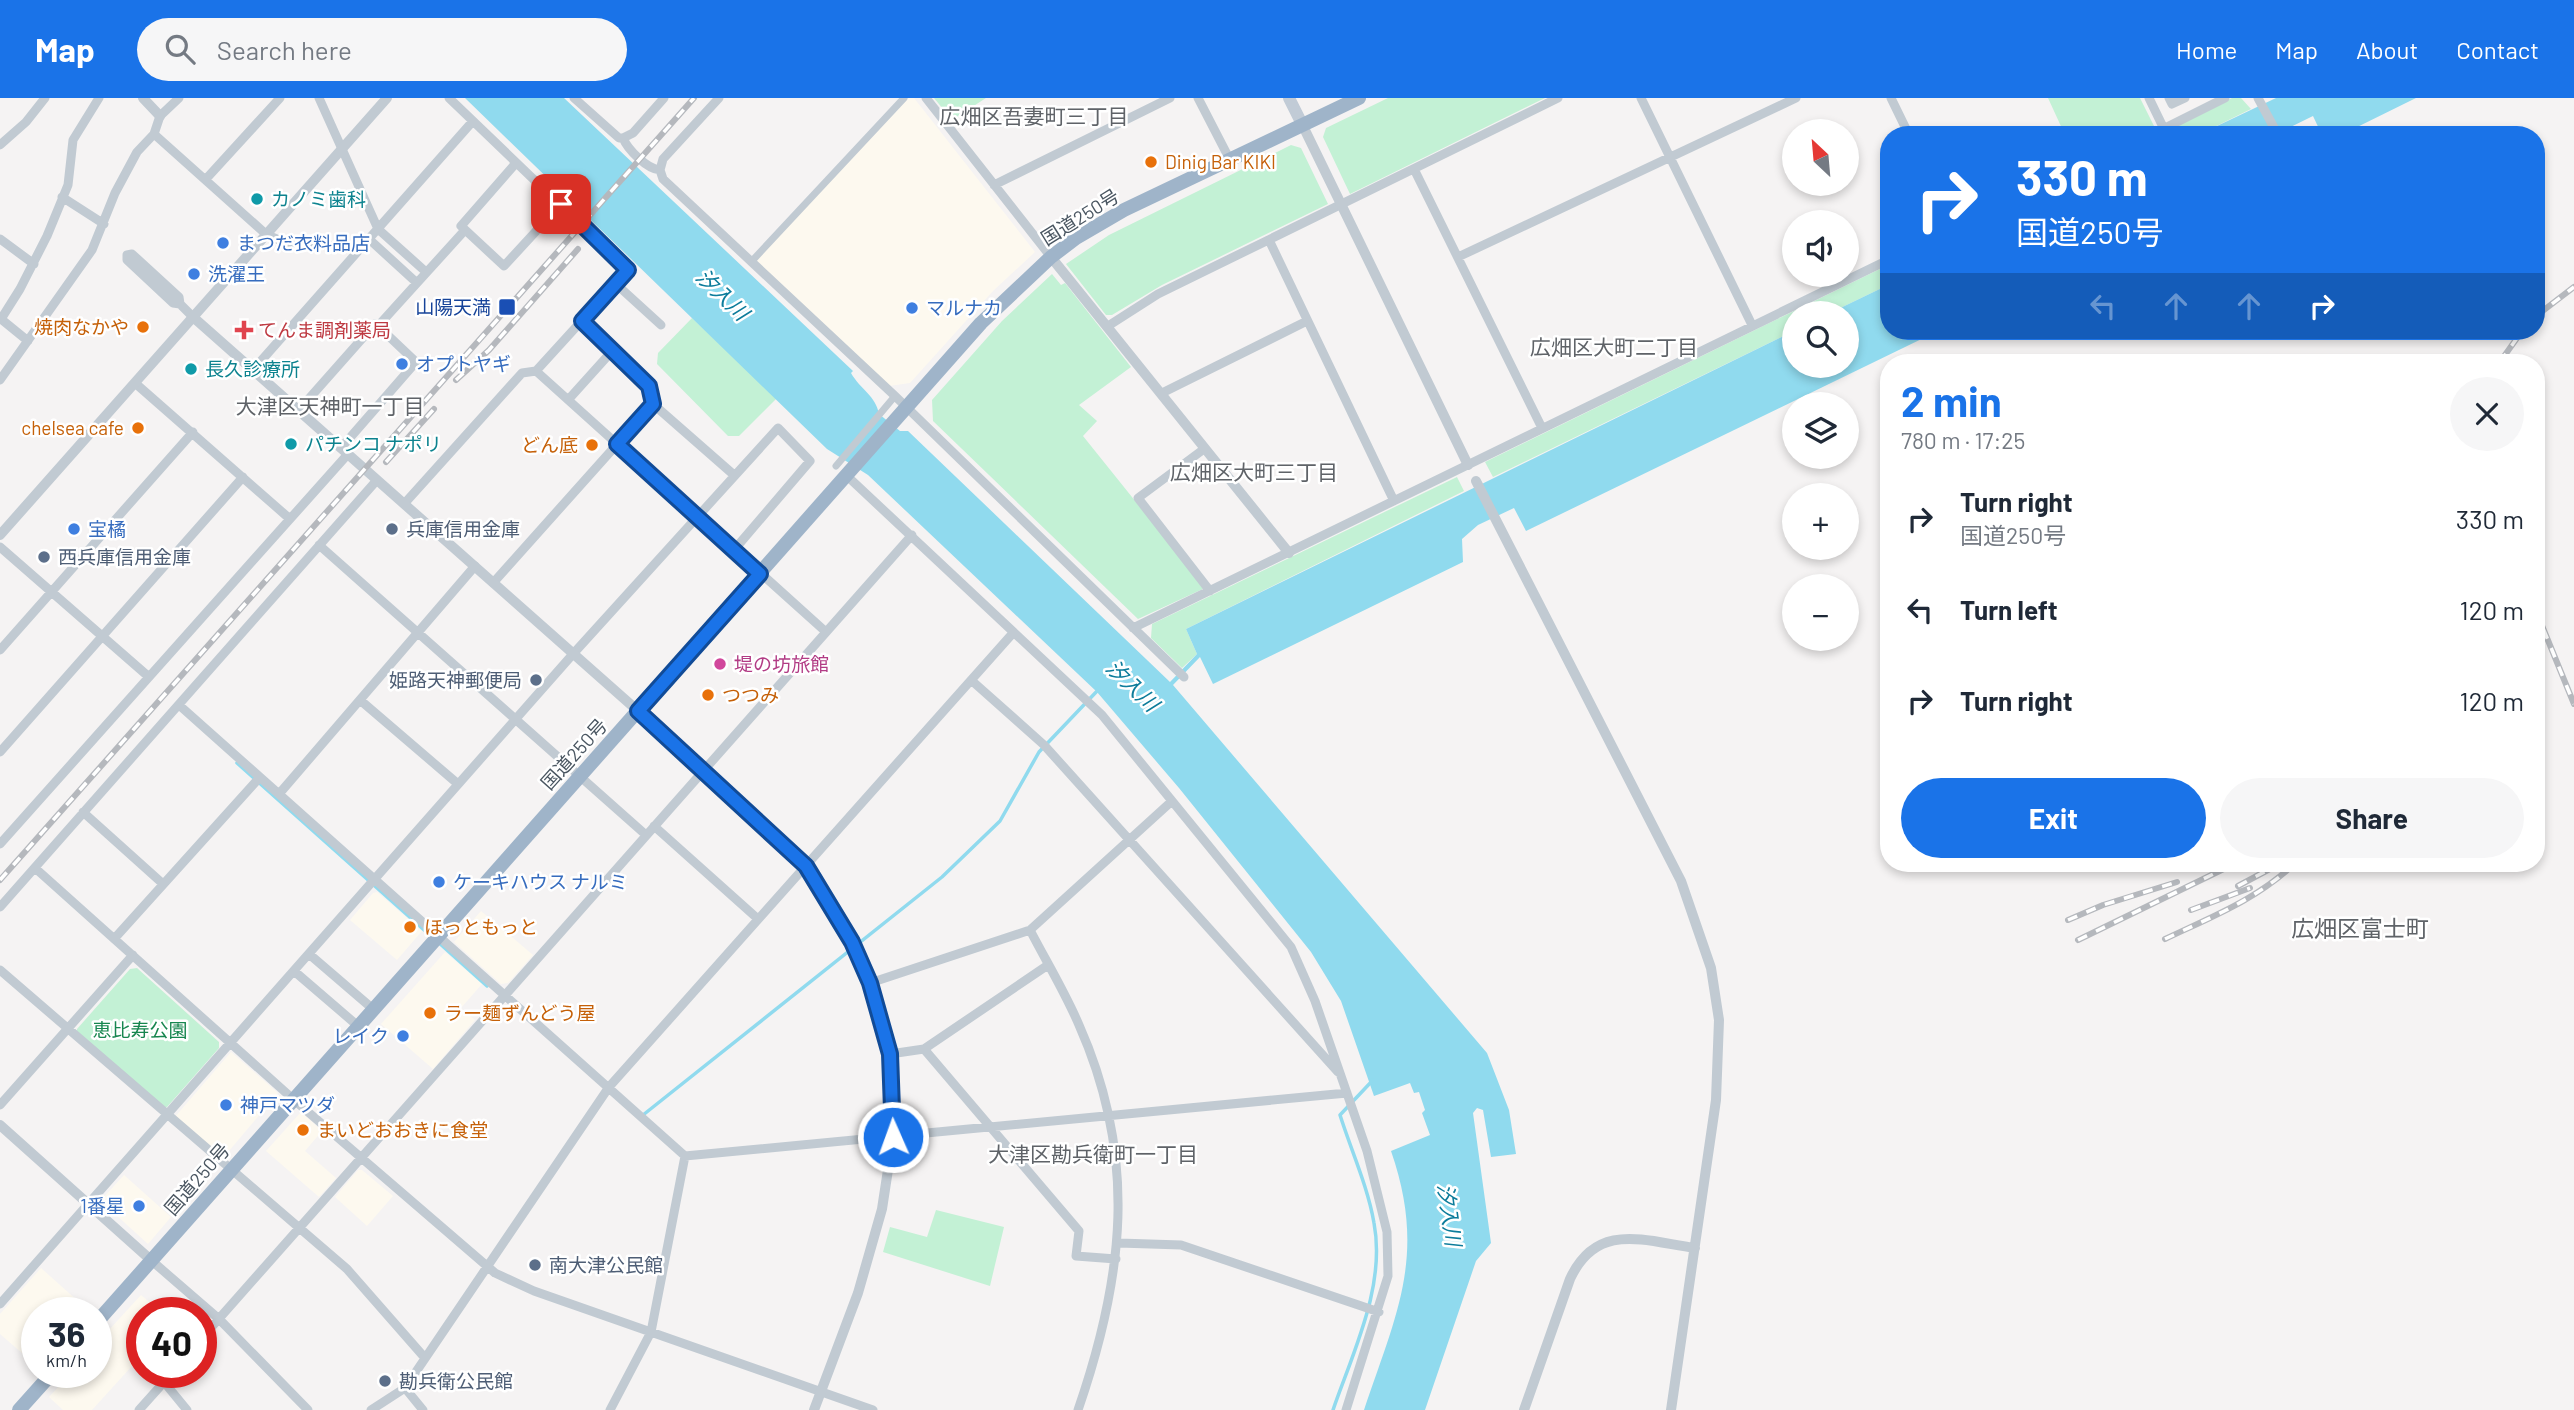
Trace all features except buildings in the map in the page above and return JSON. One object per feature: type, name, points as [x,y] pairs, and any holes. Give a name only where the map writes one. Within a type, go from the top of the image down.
[{"type":"highway","name":"国道250号","points":[[112,1305],[760,574],[841,471],[906,408],[981,323],[1051,257],[1124,210],[1359,98]]},
{"type":"highway","points":[[19,1410],[39,1388]]},
{"type":"main road","points":[[1289,98],[1302,124]]},
{"type":"street","points":[[0,145],[26,122],[45,98]]},
{"type":"street","points":[[29,341],[1,319],[34,264],[62,197],[71,168],[73,140],[99,98]]},
{"type":"street","points":[[144,98],[160,116]]},
{"type":"street","points":[[0,380],[92,250],[115,193],[132,162],[154,134],[160,116],[179,98]]},
{"type":"street","points":[[206,180],[280,98]]},
{"type":"street","points":[[319,98],[344,147],[378,229],[426,272]]},
{"type":"street","points":[[0,534],[387,98]]},
{"type":"street","points":[[404,503],[522,373],[536,371],[628,270],[449,98]]},
{"type":"street","points":[[574,98],[619,138],[633,133],[664,98]]},
{"type":"street","points":[[719,98],[663,159],[660,170],[663,179],[895,396],[1181,674]]},
{"type":"street","points":[[751,262],[904,98]]},
{"type":"street","points":[[926,98],[1289,553]]},
{"type":"street","points":[[995,185],[1170,98]]},
{"type":"street","points":[[1198,98],[1230,160]]},
{"type":"street","points":[[1108,326],[1157,294],[1558,98]]},
{"type":"street","points":[[1641,98],[1752,325]]},
{"type":"street","points":[[1458,257],[1796,98]]},
{"type":"street","points":[[1891,98],[1905,126]]},
{"type":"street","points":[[2148,98],[2162,126]]},
{"type":"street","points":[[2169,98],[2172,104],[2185,98]]},
{"type":"street","points":[[2170,126],[2225,98]]},
{"type":"street","points":[[2259,99],[2273,126]]},
{"type":"street","points":[[253,370],[473,121]]},
{"type":"street","points":[[1302,124],[1476,481],[1681,881],[1711,968],[1719,1020],[1716,1100],[1671,1410]]},
{"type":"street","points":[[154,134],[267,235],[284,242],[362,248]]},
{"type":"street","points":[[623,138],[626,145],[640,158],[653,169],[660,170]]},
{"type":"street","points":[[516,163],[461,226],[504,266],[561,204]]},
{"type":"street","points":[[1414,169],[1542,428]]},
{"type":"street","points":[[62,197],[104,224]]},
{"type":"street","points":[[379,327],[465,230]]},
{"type":"street","points":[[0,239],[34,264]]},
{"type":"street","points":[[370,240],[417,283]]},
{"type":"street","points":[[1269,240],[1394,501]]},
{"type":"street","points":[[180,304],[179,297],[132,254],[127,255],[127,260],[173,303],[180,304],[475,566],[806,866],[852,942],[870,983],[890,1054],[893,1137],[882,1209],[858,1293],[814,1410]]},
{"type":"street","points":[[1133,628],[1880,264]]},
{"type":"street","points":[[616,284],[661,325]]},
{"type":"street","points":[[582,321],[649,386],[653,404],[734,475]]},
{"type":"street","points":[[1161,393],[1307,321]]},
{"type":"street","points":[[1,842],[290,519],[416,362],[375,324],[298,411]]},
{"type":"street","points":[[568,400],[613,350]]},
{"type":"street","points":[[536,371],[826,632]]},
{"type":"street","points":[[135,383],[290,519]]},
{"type":"street","points":[[895,396],[841,471],[1102,715],[1291,947],[1315,1001],[1367,1151],[1387,1232],[1388,1276],[1379,1312],[1346,1410]]},
{"type":"street","points":[[493,583],[653,404]]},
{"type":"street","points":[[0,1304],[573,654],[778,428],[810,461],[734,550]]},
{"type":"street","points":[[0,650],[193,432]]},
{"type":"street","points":[[1204,449],[1138,498],[1210,591]]},
{"type":"street","points":[[0,752],[243,477]]},
{"type":"street","points":[[0,907],[377,480]]},
{"type":"street","points":[[219,1319],[912,535]]},
{"type":"street","points":[[319,545],[646,835]]},
{"type":"street","points":[[0,547],[149,677]]},
{"type":"street","points":[[279,794],[475,566]]},
{"type":"street","points":[[371,1410],[405,1388],[608,1087],[1013,634]]},
{"type":"street","points":[[971,680],[1044,745],[1131,838],[1341,1076]]},
{"type":"street","points":[[360,700],[458,784]]},
{"type":"street","points":[[179,705],[685,1156],[1347,1093]]},
{"type":"street","points":[[114,939],[260,777]]},
{"type":"street","points":[[870,983],[1030,930],[1172,801]]},
{"type":"street","points":[[83,812],[162,883]]},
{"type":"street","points":[[654,826],[758,919]]},
{"type":"street","points":[[35,868],[293,1099],[486,1265],[534,1291],[873,1410]]},
{"type":"street","points":[[1030,930],[1080,1026],[1109,1117],[1119,1188],[1119,1243],[1099,1350],[1078,1410]]},
{"type":"street","points":[[309,954],[373,1009]]},
{"type":"street","points":[[0,1105],[133,956]]},
{"type":"street","points":[[890,1054],[924,1049],[1048,965]]},
{"type":"street","points":[[0,970],[67,1031],[347,1269],[425,1358]]},
{"type":"street","points":[[294,971],[358,1026]]},
{"type":"street","points":[[924,1049],[1079,1231],[1076,1256],[1116,1259]]},
{"type":"street","points":[[0,1125],[219,1319],[308,1410]]},
{"type":"street","points":[[610,1410],[652,1332],[685,1156]]},
{"type":"street","points":[[1524,1410],[1570,1279],[1578,1262],[1589,1249],[1620,1238],[1695,1248]]},
{"type":"street","points":[[1119,1243],[1181,1245],[1379,1312]]},
{"type":"street","points":[[139,1410],[158,1388]]},
{"type":"street","points":[[170,1388],[187,1410]]},
{"type":"street","points":[[405,1388],[423,1410]]},
{"type":"shaded area","points":[[909,98],[914,98],[1035,252],[993,291],[910,383],[889,386],[755,260]]},
{"type":"shaded area","points":[[377,892],[422,931],[397,960],[350,920],[373,893]]},
{"type":"shaded area","points":[[481,911],[533,955],[508,983],[501,984],[454,942]]},
{"type":"shaded area","points":[[445,952],[482,984],[461,1008],[475,1020],[433,1069],[381,1024]]},
{"type":"shaded area","name":"神戸マツダ","points":[[231,1052],[278,1093],[223,1158],[174,1118]]},
{"type":"shaded area","points":[[301,1112],[322,1131],[305,1151],[336,1178],[319,1197],[266,1151]]},
{"type":"shaded area","points":[[358,1170],[362,1170],[393,1196],[367,1226],[335,1197]]},
{"type":"shaded area","points":[[124,1175],[171,1217],[148,1244],[103,1203],[102,1199]]},
{"type":"shaded area","points":[[41,1268],[73,1297],[21,1297],[21,1352],[0,1334],[0,1314]]},
{"type":"shaded area","points":[[126,1311],[126,1373],[112,1388],[112,1327]]},
{"type":"shaded area","points":[[57,1388],[112,1388],[92,1410],[63,1410],[49,1397]]},
{"type":"green space","points":[[934,98],[986,98],[952,120]]},
{"type":"green space","points":[[1388,98],[1545,98],[1350,194],[1323,137],[1326,128]]},
{"type":"green space","points":[[2048,98],[2140,98],[2154,126],[2061,126]]},
{"type":"green space","points":[[2232,98],[2241,98],[2251,109],[2216,126],[2174,126]]},
{"type":"green space","points":[[1291,145],[1301,148],[1328,204],[1162,285],[1112,315],[1106,315],[1066,264],[1109,235]]},
{"type":"green space","points":[[1880,269],[1880,289],[1855,301],[1814,301],[1843,287],[1859,287],[1859,279]]},
{"type":"green space","points":[[1052,274],[1061,285],[1065,283],[1131,367],[1079,405],[1097,421],[1083,436],[1205,588],[1138,619],[933,421],[932,400],[1002,321]]},
{"type":"green space","points":[[1782,317],[1782,337],[1493,477],[1485,462]]},
{"type":"green space","points":[[692,318],[777,398],[739,436],[728,436],[657,364],[658,353]]},
{"type":"green space","points":[[1457,477],[1464,491],[1186,629],[1197,654],[1182,668],[1151,638],[1152,624]]},
{"type":"green space","name":"恵比寿公園","points":[[137,968],[219,1042],[219,1048],[167,1107],[162,1108],[77,1034],[77,1029],[130,969]]},
{"type":"green space","points":[[936,1210],[1004,1227],[990,1286],[883,1252],[890,1227],[927,1237]]},
{"type":"water","name":"汐入川","points":[[465,98],[564,98],[853,371],[851,373],[855,379],[875,402],[879,414],[900,431],[908,431],[1170,682],[1197,654],[1186,629],[1782,337],[1782,378],[1841,378],[1812,392],[1782,392],[1782,407],[1526,531],[1514,508],[1478,525],[1462,539],[1463,562],[1213,684],[1200,657],[1173,685],[1487,1053],[1509,1110],[1516,1154],[1491,1157],[1483,1110],[1477,1108],[1473,1113],[1491,1243],[1476,1261],[1425,1410],[1364,1410],[1397,1312],[1407,1253],[1407,1222],[1402,1188],[1391,1151],[1430,1135],[1422,1113],[1425,1110],[1419,1092],[1414,1093],[1410,1083],[1374,1096],[1341,1001],[1311,952],[1179,788],[1097,692],[868,475],[827,449]]},
{"type":"water","points":[[2276,98],[2416,98],[2359,126],[2318,126],[2313,116],[2292,126],[2217,126]]},
{"type":"water","points":[[1880,289],[1880,340],[1919,340],[1891,354],[1880,354],[1880,359],[1859,369],[1859,301],[1855,301]]},
{"type":"waterway","points":[[643,1115],[942,877],[1000,821],[1039,752],[1099,689]]},
{"type":"waterway","points":[[237,763],[432,937]]},
{"type":"waterway","points":[[438,942],[487,986]]},
{"type":"waterway","points":[[1333,1410],[1366,1318],[1372,1295],[1377,1247],[1368,1196],[1340,1115],[1373,1080]]},
{"type":"railway","points":[[0,880],[694,98]]},
{"type":"railway","points":[[456,380],[489,350],[578,249]]},
{"type":"railway","points":[[2545,309],[2574,287]]},
{"type":"railway","points":[[2506,354],[2516,340]]},
{"type":"railway","points":[[386,462],[434,409]]},
{"type":"railway","points":[[2545,633],[2574,704]]},
{"type":"railway","points":[[2078,940],[2218,872]]},
{"type":"railway","points":[[2238,886],[2264,872]]},
{"type":"railway","points":[[2165,939],[2250,897],[2285,872]]},
{"type":"railway","points":[[2068,920],[2103,905],[2177,882]]},
{"type":"railway","points":[[2191,910],[2250,888]]},
{"type":"place","name":"Dinig Bar KIKI","points":[[1151,162]]},
{"type":"place","name":"カノミ歯科","points":[[257,199]]},
{"type":"place","name":"まつだ衣料品店","points":[[223,243]]},
{"type":"place","name":"洗濯王","points":[[194,274]]},
{"type":"place","name":"山陽天満","points":[[507,307]]},
{"type":"place","name":"マルナカ","points":[[912,308]]},
{"type":"place","name":"焼肉なかや","points":[[143,327]]},
{"type":"place","name":"てんま調剤薬局","points":[[244,330]]},
{"type":"place","name":"オプトヤギ","points":[[402,364]]},
{"type":"place","name":"長久診療所","points":[[191,369]]},
{"type":"place","name":"chelsea cafe","points":[[138,428]]},
{"type":"place","name":"パチンコ ナポリ","points":[[291,444]]},
{"type":"place","name":"どん底","points":[[592,445]]},
{"type":"place","name":"宝橘","points":[[74,529]]},
{"type":"place","name":"兵庫信用金庫","points":[[392,529]]},
{"type":"place","name":"西兵庫信用金庫","points":[[44,557]]},
{"type":"place","name":"堤の坊旅館","points":[[720,664]]},
{"type":"place","name":"姫路天神郵便局","points":[[536,680]]},
{"type":"place","name":"つつみ","points":[[708,695]]},
{"type":"place","name":"ケーキハウス ナルミ","points":[[439,882]]},
{"type":"place","name":"ほっともっと","points":[[410,927]]},
{"type":"place","name":"ラー麺ずんどう屋","points":[[430,1013]]},
{"type":"place","name":"レイク","points":[[403,1036]]},
{"type":"place","name":"神戸マツダ","points":[[226,1105]]},
{"type":"place","name":"まいどおおきに食堂","points":[[303,1130]]},
{"type":"place","name":"1番星","points":[[139,1206]]},
{"type":"place","name":"南大津公民館","points":[[535,1265]]},
{"type":"place","name":"勘兵衛公民館","points":[[385,1381]]},
{"type":"district","name":"広畑区吾妻町三丁目","points":[[1034,117]]},
{"type":"district","name":"広畑区大町二丁目","points":[[1614,348]]},
{"type":"district","name":"大津区天神町一丁目","points":[[330,407]]},
{"type":"district","name":"広畑区大町三丁目","points":[[1254,473]]},
{"type":"district","name":"広畑区富士町","points":[[2360,929]]},
{"type":"district","name":"大津区勘兵衛町一丁目","points":[[1093,1155]]},
{"type":"route","points":[[561,204],[628,270],[582,321],[649,386],[653,404],[617,444],[760,574],[638,711],[806,866],[852,942],[870,983],[890,1054],[893,1137]]}]
